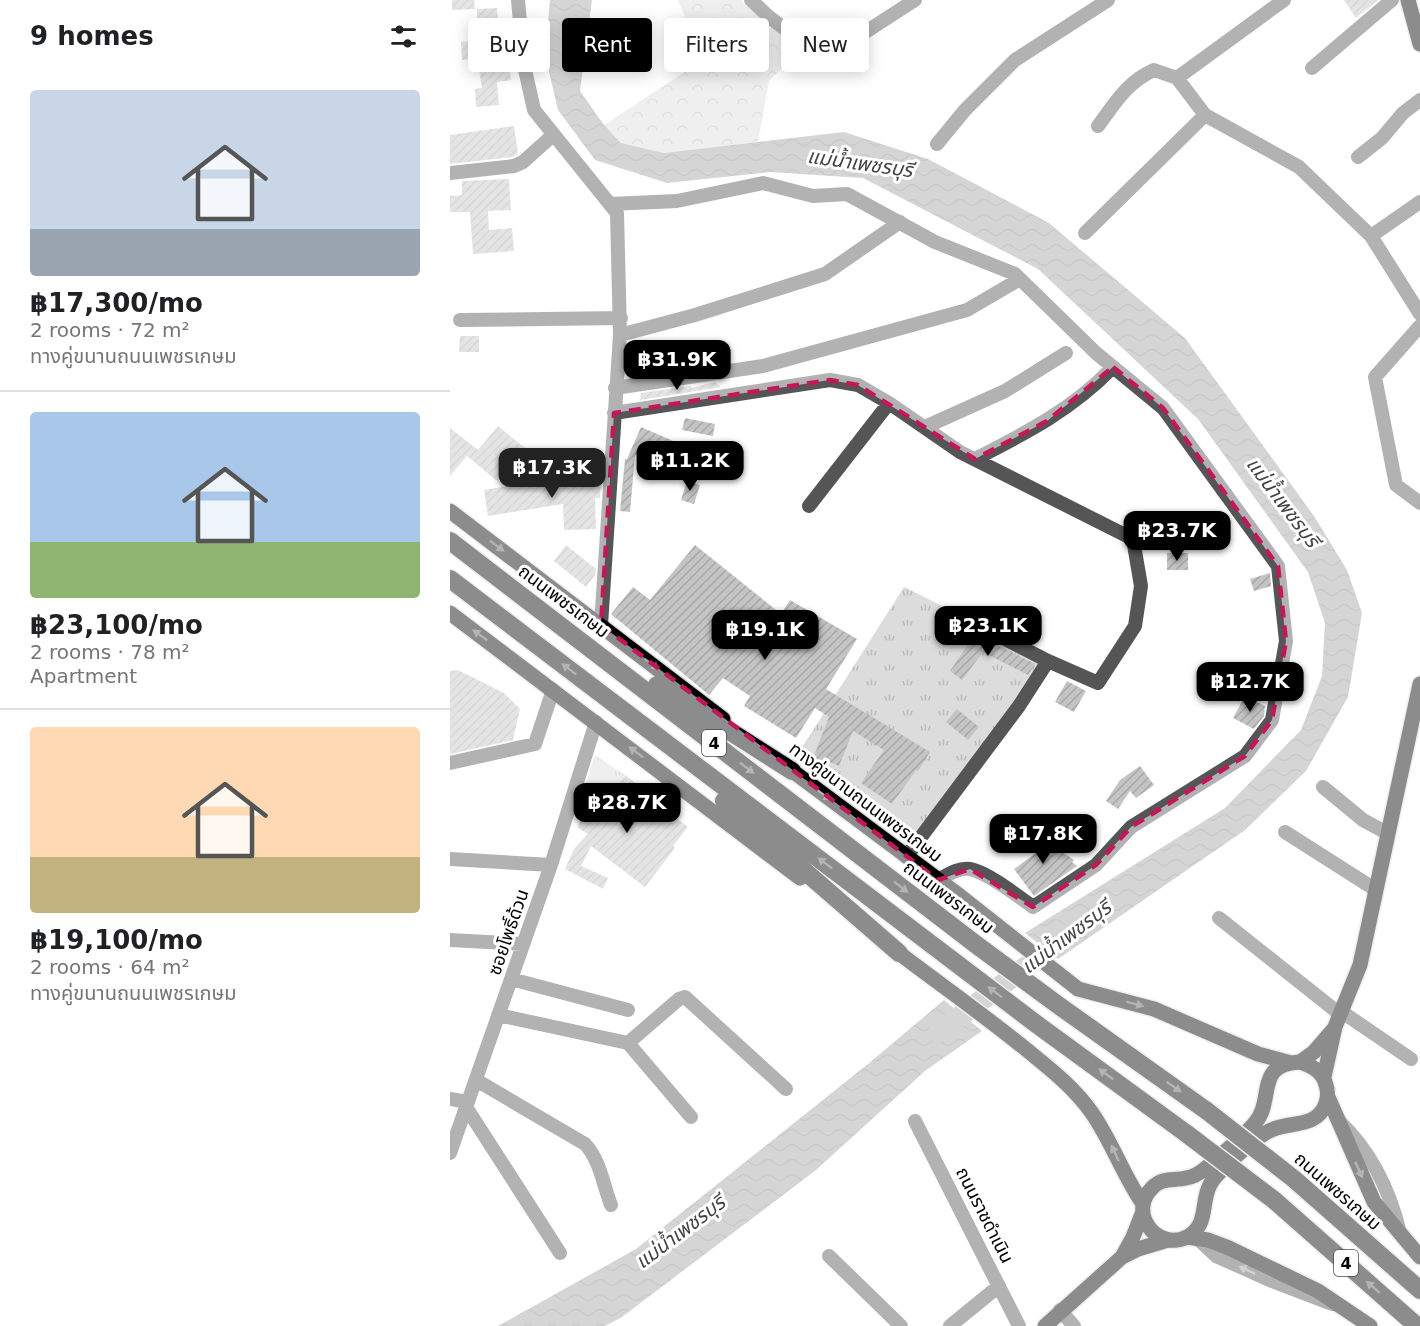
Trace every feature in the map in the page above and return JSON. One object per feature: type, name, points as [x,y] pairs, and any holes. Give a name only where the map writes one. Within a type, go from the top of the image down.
[{"type":"highway","name":"ถนนเพชรเกษม","points":[[450,541],[978,946],[1207,1111],[1294,1179],[1420,1290]]},
{"type":"highway","name":"4","points":[[450,579],[1035,1023],[1274,1200],[1417,1326]]},
{"type":"highway","points":[[564,627],[792,771]]},
{"type":"highway","points":[[603,696],[899,953]]},
{"type":"main road","points":[[1408,0],[1420,44]]},
{"type":"main road","name":"ทางคู่ขนานถนนเพชรเกษม","points":[[450,511],[938,880],[1078,989],[1154,1009],[1258,1054],[1296,1062],[1317,1070],[1324,1077]]},
{"type":"main road","points":[[450,613],[1011,1037],[1063,1080],[1091,1111],[1112,1145],[1143,1209],[1146,1223],[1159,1237],[1168,1240],[1192,1238],[1204,1212],[1204,1195],[1216,1176],[1269,1131],[1311,1120],[1319,1115],[1328,1097]]},
{"type":"main road","points":[[1420,684],[1360,965],[1339,1018],[1324,1077],[1328,1097],[1374,1202],[1420,1257]]},
{"type":"main road","points":[[1122,1257],[1133,1237],[1146,1195],[1152,1187],[1161,1181],[1185,1179],[1197,1175],[1257,1122],[1264,1107],[1269,1079],[1282,1066],[1296,1062],[1314,1052],[1339,1018]]},
{"type":"main road","name":"4","points":[[1192,1238],[1208,1240],[1229,1248],[1318,1292],[1370,1326]]},
{"type":"main road","points":[[1045,1326],[1060,1310],[1122,1257],[1168,1240]]},
{"type":"street","points":[[518,0],[524,64],[534,110],[617,213],[621,318],[601,625]]},
{"type":"street","points":[[751,0],[824,59],[915,0]]},
{"type":"street","points":[[937,144],[965,110],[1015,60],[1108,0]]},
{"type":"street","points":[[1177,78],[1284,0]]},
{"type":"street","points":[[1312,68],[1392,0]]},
{"type":"street","points":[[1098,126],[1128,86],[1143,75],[1154,70],[1177,78],[1205,115],[1299,167],[1371,236],[1420,314]]},
{"type":"street","points":[[1358,158],[1382,138],[1403,113],[1420,100]]},
{"type":"street","points":[[1085,233],[1205,115]]},
{"type":"street","points":[[450,173],[514,166],[523,162],[553,135]]},
{"type":"street","points":[[610,204],[676,201],[763,183],[813,196],[847,194],[935,242],[1015,274],[1096,353],[1163,408],[1278,566],[1286,641],[1272,720],[1245,756],[1131,826],[1096,865],[1033,907],[1000,883],[970,869],[954,871],[938,880]]},
{"type":"street","points":[[1371,236],[1420,202]]},
{"type":"street","points":[[620,334],[695,315],[825,274],[900,222]]},
{"type":"street","points":[[615,388],[775,363],[967,310],[1020,279]]},
{"type":"street","points":[[460,320],[621,318]]},
{"type":"street","points":[[1420,326],[1375,376],[1396,485],[1420,503]]},
{"type":"street","points":[[925,427],[1005,391],[1066,353]]},
{"type":"street","points":[[975,459],[1047,421],[1092,389],[1113,367]]},
{"type":"street","points":[[614,413],[830,380],[858,385],[889,403],[960,452],[1133,539],[1141,586],[1135,626],[1098,683],[1048,661],[958,615]]},
{"type":"street","points":[[809,506],[889,403]]},
{"type":"street","points":[[906,856],[1019,706],[1048,661]]},
{"type":"street","points":[[450,763],[535,744],[553,690]]},
{"type":"street","name":"ซอยโพธิ์ด้วน","points":[[450,1154],[551,865],[596,722]]},
{"type":"street","points":[[1323,787],[1363,820],[1387,833]]},
{"type":"street","points":[[1285,832],[1376,890]]},
{"type":"street","points":[[450,859],[551,865]]},
{"type":"street","points":[[1219,918],[1339,1018],[1411,1059]]},
{"type":"street","points":[[450,940],[523,944]]},
{"type":"street","points":[[511,980],[628,1010]]},
{"type":"street","points":[[628,1042],[679,999],[685,997],[786,1089]]},
{"type":"street","points":[[498,1015],[628,1042],[691,1116]]},
{"type":"street","points":[[476,1080],[585,1144],[598,1164],[611,1205]]},
{"type":"street","points":[[450,1099],[467,1104],[560,1253]]},
{"type":"street","name":"ถนนราชดำเนิน","points":[[915,1121],[1019,1326]]},
{"type":"street","points":[[829,1256],[901,1326]]},
{"type":"street","points":[[950,1326],[999,1286]]},
{"type":"street","points":[[1060,1310],[1074,1326]]},
{"type":"highlighted area","points":[[1113,367],[1163,408],[1278,566],[1286,641],[1272,720],[1245,756],[1131,827],[1096,865],[1033,907],[970,869],[938,880],[601,625],[614,413],[830,380],[858,385],[975,459],[1047,421]]},
{"type":"green space","points":[[678,0],[741,0],[761,18],[686,18]]},
{"type":"green space","points":[[769,25],[781,35],[781,69],[769,81],[758,142],[664,153],[621,143],[604,125],[685,72],[769,72]]},
{"type":"green space","points":[[904,587],[1055,662],[911,842],[794,760]]},
{"type":"green space","points":[[595,755],[625,775],[601,807],[582,795]]},
{"type":"water","points":[[550,0],[592,0],[590,18],[562,18],[562,72],[583,72],[580,91],[604,125],[621,143],[664,153],[844,132],[928,159],[1049,223],[1185,338],[1314,516],[1347,570],[1362,613],[1348,697],[1306,771],[1245,830],[1058,959],[1025,933],[1225,808],[1301,730],[1322,676],[1325,623],[1308,572],[1198,419],[1038,269],[863,178],[770,172],[667,183],[595,160],[558,110],[549,72]]},
{"type":"water","points":[[944,1000],[982,1031],[925,1071],[816,1170],[622,1317],[605,1326],[498,1326],[636,1249],[868,1064]]},
{"type":"building","points":[[452,0],[474,0],[475,9],[452,10]]},
{"type":"building","points":[[1344,0],[1378,0],[1356,18]]},
{"type":"building","points":[[497,8],[498,18],[477,18],[477,9]]},
{"type":"building","points":[[468,41],[468,59],[462,60],[461,42]]},
{"type":"building","points":[[479,72],[510,72],[511,80],[497,82],[499,105],[476,107],[475,89],[482,88]]},
{"type":"building","points":[[514,126],[518,154],[512,157],[450,164],[450,135]]},
{"type":"building","points":[[509,179],[511,210],[488,211],[489,230],[512,228],[514,251],[473,254],[470,212],[450,212],[450,196],[462,195],[462,181]]},
{"type":"building","points":[[460,336],[479,336],[479,352],[459,352]]},
{"type":"building","points":[[715,382],[721,387],[640,400],[641,393],[691,386],[691,388]]},
{"type":"building","points":[[685,418],[715,424],[713,436],[682,430]]},
{"type":"building","points":[[498,426],[525,448],[497,481],[467,456],[450,476],[450,428],[478,450]]},
{"type":"building","points":[[641,427],[701,453],[690,479],[635,455],[630,512],[620,511],[625,459]]},
{"type":"building","points":[[599,471],[601,485],[600,498],[595,498],[596,529],[564,530],[563,504],[488,516],[484,490]]},
{"type":"building","points":[[687,481],[700,485],[694,504],[681,500]]},
{"type":"building","points":[[566,545],[596,569],[595,575],[586,587],[554,561]]},
{"type":"building","points":[[695,545],[781,614],[790,600],[857,639],[826,689],[930,752],[892,804],[861,783],[884,750],[853,731],[839,766],[827,761],[823,771],[810,766],[829,717],[815,708],[796,738],[744,706],[750,696],[723,678],[709,695],[611,614],[633,587],[650,600]]},
{"type":"building","points":[[1167,553],[1188,553],[1188,570],[1167,570]]},
{"type":"building","points":[[1270,573],[1271,586],[1254,591],[1250,579]]},
{"type":"building","points":[[975,634],[1035,664],[1028,675],[983,652],[962,680],[950,671]]},
{"type":"building","points":[[458,670],[504,693],[520,709],[513,740],[450,754],[450,671]]},
{"type":"building","points":[[1067,681],[1086,691],[1074,712],[1055,702]]},
{"type":"building","points":[[1245,696],[1265,706],[1264,716],[1254,729],[1233,718]]},
{"type":"building","points":[[957,709],[979,727],[968,740],[946,722]]},
{"type":"building","points":[[1140,766],[1154,785],[1136,798],[1130,791],[1118,809],[1106,801],[1120,780]]},
{"type":"building","points":[[625,775],[662,803],[660,806],[688,827],[645,887],[591,846],[581,866],[608,878],[603,889],[565,869],[574,849],[588,834],[578,828],[586,797],[600,807]]},
{"type":"building","points":[[1074,818],[1095,841],[1082,853],[1060,830]]},
{"type":"building","points":[[1031,831],[1074,860],[1072,862],[1077,866],[1034,896],[1014,869],[1036,853],[1022,844]]},
{"type":"waterway","name":"แม่น้ำเพชรบุรี","points":[[939,1032],[1070,934]]}]
